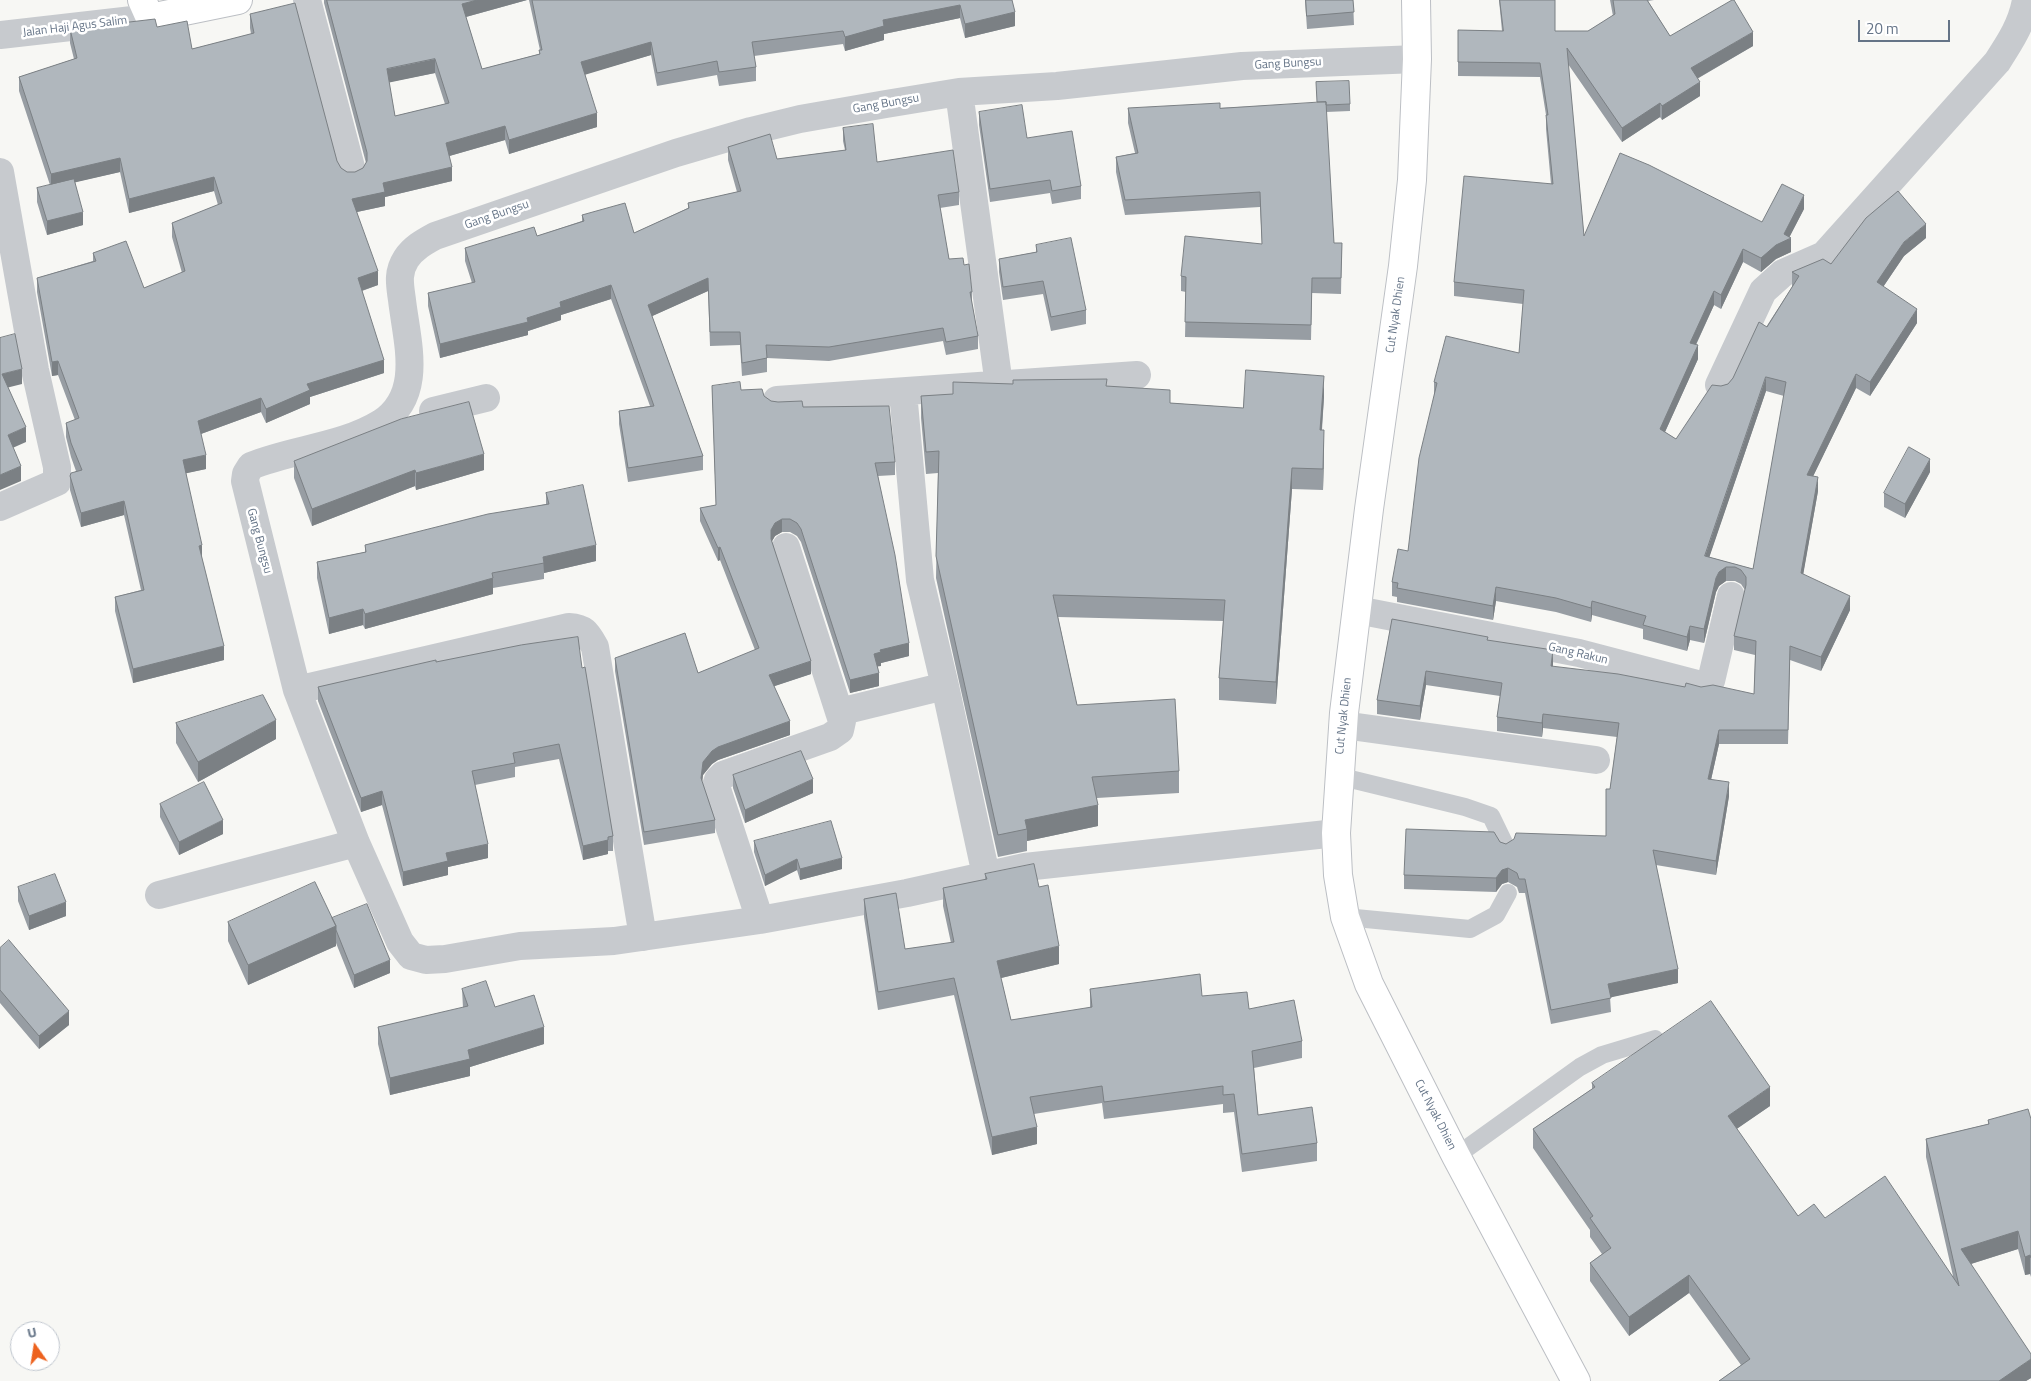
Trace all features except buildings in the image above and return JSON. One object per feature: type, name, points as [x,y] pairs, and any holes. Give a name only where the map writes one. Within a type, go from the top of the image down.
[{"type":"main road","points":[[146,9],[238,0]]},
{"type":"main road","name":"Cut Nyak Dhien","points":[[1416,0],[1417,58],[1411,190],[1343,725],[1338,776],[1336,832],[1338,875],[1345,917],[1369,984],[1456,1156],[1576,1381]]},
{"type":"street","points":[[307,0],[352,171]]},
{"type":"street","points":[[1719,385],[1763,291],[1783,273],[1824,255],[1997,62],[2018,28],[2024,13],[2026,0]]},
{"type":"street","name":"Jalan Haji Agus Salim","points":[[0,36],[146,9]]},
{"type":"street","name":"Gang Bungsu","points":[[643,937],[614,941],[520,946],[445,959],[426,960],[411,956],[400,942],[356,843],[297,690],[244,481],[250,466],[350,437],[380,423],[397,409],[407,393],[410,369],[399,276],[406,260],[417,246],[435,236],[676,153],[800,119],[959,92],[1057,86],[1242,66],[1417,58]]},
{"type":"street","points":[[959,92],[999,385]]},
{"type":"street","points":[[0,172],[35,370],[57,467],[57,482],[0,507]]},
{"type":"street","points":[[777,400],[1138,375]]},
{"type":"street","points":[[903,392],[920,580],[946,686],[986,875]]},
{"type":"street","points":[[371,427],[486,398]]},
{"type":"street","points":[[760,920],[716,786],[718,780],[723,775],[830,737],[840,730],[842,720],[786,547]]},
{"type":"street","name":"Gang Rakun","points":[[1357,610],[1578,653],[1704,686],[1711,681],[1731,596]]},
{"type":"street","points":[[297,690],[569,627],[581,628],[589,636],[595,647],[643,937],[760,920],[907,893],[1025,867],[1336,832]]},
{"type":"street","points":[[839,712],[946,686]]},
{"type":"street","points":[[1343,725],[1596,760]]},
{"type":"street","points":[[158,895],[356,843]]},
{"type":"lane","points":[[1338,776],[1465,807],[1491,816],[1506,846]]},
{"type":"lane","points":[[1345,917],[1470,929],[1496,915],[1508,893]]},
{"type":"lane","points":[[1456,1156],[1580,1067],[1602,1055],[1656,1039]]}]
